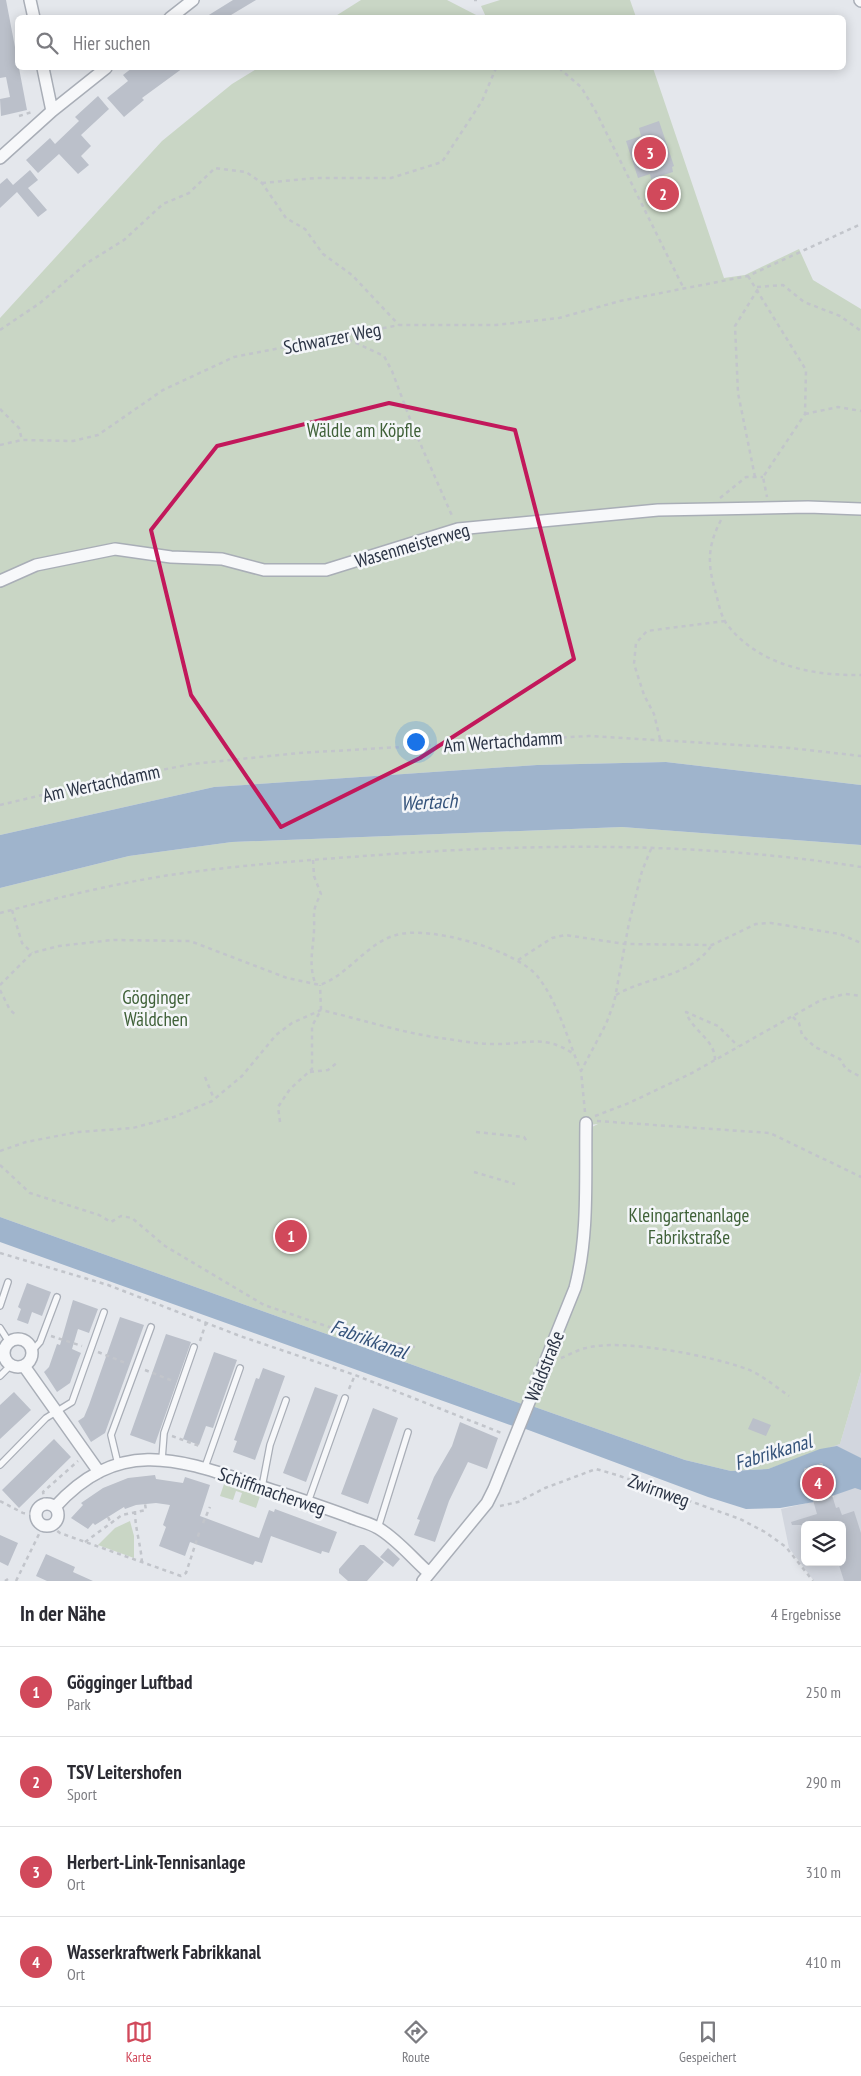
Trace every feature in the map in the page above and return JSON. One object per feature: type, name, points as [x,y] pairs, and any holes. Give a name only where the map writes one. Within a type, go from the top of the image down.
[{"type":"street","points":[[30,0],[33,15]]},
{"type":"street","points":[[174,15],[193,0]]},
{"type":"street","points":[[43,70],[52,111]]},
{"type":"street","points":[[0,158],[52,111],[103,70]]},
{"type":"street","name":"Wasenmeisterweg","points":[[0,581],[36,565],[115,549],[171,557],[222,559],[264,570],[326,570],[458,529],[596,515],[728,508],[861,510]]},
{"type":"street","name":"Waldstraße","points":[[426,1577],[486,1504],[494,1489],[575,1288],[581,1268],[584,1232],[586,1123]]},
{"type":"street","points":[[22,1340],[28,1344],[32,1352],[30,1360],[24,1366],[17,1368],[10,1366],[3,1356],[4,1348],[9,1342],[22,1340]]},
{"type":"street","points":[[24,1366],[99,1472]]},
{"type":"street","name":"Schiffmacherweg","points":[[36,1514],[38,1508],[50,1505],[99,1472],[118,1464],[145,1459],[162,1459],[205,1468],[308,1502],[378,1528],[426,1577]]},
{"type":"street","name":"Schiffmacherweg","points":[[47,1526],[58,1518],[50,1505]]},
{"type":"street","points":[[36,1514],[38,1522],[47,1526]]},
{"type":"lane","points":[[0,1306],[8,1282]]},
{"type":"lane","points":[[32,1352],[40,1342],[57,1297]]},
{"type":"lane","points":[[0,1465],[46,1418],[72,1402],[104,1312]]},
{"type":"lane","points":[[118,1464],[111,1435],[151,1327]]},
{"type":"lane","points":[[0,1328],[9,1342]]},
{"type":"lane","points":[[162,1459],[164,1433],[194,1347]]},
{"type":"lane","points":[[0,1376],[10,1366]]},
{"type":"lane","points":[[205,1468],[240,1368]]},
{"type":"lane","points":[[308,1502],[345,1398]]},
{"type":"lane","points":[[262,1487],[270,1445],[286,1400]]},
{"type":"lane","points":[[378,1528],[408,1432]]},
{"type":"path","points":[[262,183],[316,178],[391,178],[442,162],[482,101],[495,70]]},
{"type":"path","points":[[561,70],[581,87],[595,110],[684,289]]},
{"type":"path","points":[[0,330],[40,303],[87,263],[124,240],[163,204],[189,193],[215,168],[246,172],[262,183],[286,218],[305,229],[324,254],[352,275],[399,325]]},
{"type":"path","name":"Schwarzer Weg","points":[[0,445],[22,440],[73,441],[98,435],[163,390],[234,357],[399,325],[496,325],[559,318],[620,301],[748,276],[861,224]]},
{"type":"path","points":[[748,276],[806,370],[806,414],[763,477],[769,508]]},
{"type":"path","points":[[757,288],[783,285],[804,302],[840,316],[861,331]]},
{"type":"path","points":[[755,477],[738,393],[735,326],[757,288]]},
{"type":"path","points":[[340,336],[384,356],[458,529]]},
{"type":"path","points":[[806,414],[838,407],[861,412]]},
{"type":"path","points":[[0,409],[19,428],[22,440]]},
{"type":"path","points":[[716,509],[721,495],[746,477],[763,477]]},
{"type":"path","points":[[728,508],[709,547],[712,578],[725,621],[740,638],[756,651],[802,671],[861,675]]},
{"type":"path","points":[[660,739],[654,714],[644,695],[634,664],[636,643],[647,630],[725,621]]},
{"type":"path","name":"Am Wertachdamm","points":[[0,805],[89,784],[192,764],[299,753],[589,736],[660,739],[861,756]]},
{"type":"path","points":[[0,913],[74,894],[169,876],[313,860],[513,848],[726,850],[800,857],[861,867]]},
{"type":"path","points":[[581,1071],[606,1024],[616,995],[625,944],[642,871],[650,849]]},
{"type":"path","points":[[310,1072],[312,1026],[321,1010],[318,985],[311,973],[311,948],[314,931],[312,917],[322,894],[314,876],[313,860]]},
{"type":"path","points":[[12,910],[22,943],[32,953]]},
{"type":"path","points":[[616,995],[640,983],[678,973],[696,962],[712,945],[756,924],[771,923],[840,934],[861,942]]},
{"type":"path","points":[[0,985],[32,953],[59,946],[112,940],[190,941],[287,978],[318,985],[365,952],[396,935],[428,932],[462,939],[517,960],[538,977],[554,1005],[581,1071],[586,1123]]},
{"type":"path","points":[[517,960],[552,938],[565,935],[625,944],[712,945]]},
{"type":"path","points":[[0,990],[10,1010],[17,1016]]},
{"type":"path","points":[[586,1123],[597,1115],[630,1103],[692,1073],[822,1000],[845,994],[861,996]]},
{"type":"path","points":[[0,1151],[26,1142],[78,1132],[133,1128],[174,1117],[214,1099],[242,1076],[276,1035],[292,1023],[321,1010],[359,1021],[437,1038],[493,1044],[546,1041],[559,1044],[574,1054]]},
{"type":"path","points":[[715,1060],[712,1046],[694,1027],[686,1012],[718,1026],[738,1046]]},
{"type":"path","points":[[793,1017],[799,1024],[802,1036],[814,1047],[840,1059],[846,1069],[861,1077]]},
{"type":"path","points":[[280,1122],[278,1107],[290,1089],[310,1072],[328,1070],[338,1062]]},
{"type":"path","points":[[205,1077],[214,1099]]},
{"type":"path","points":[[586,1123],[599,1120],[770,1133],[861,1177]]},
{"type":"path","points":[[476,1132],[524,1137],[528,1143]]},
{"type":"path","points":[[0,1165],[30,1193],[99,1215],[106,1221],[111,1222],[121,1216],[132,1218],[165,1246],[264,1305],[344,1332],[415,1347]]},
{"type":"path","points":[[474,1172],[515,1184]]},
{"type":"path","points":[[0,1253],[108,1285],[206,1323],[355,1375],[516,1435]]},
{"type":"path","points":[[194,1347],[198,1346],[206,1323]]},
{"type":"path","points":[[43,1333],[181,1384]]},
{"type":"path","points":[[543,1365],[586,1348],[622,1345],[705,1358],[749,1370],[789,1396]]},
{"type":"path","points":[[345,1398],[355,1375]]},
{"type":"path","points":[[164,1433],[212,1450]]},
{"type":"path","points":[[50,1505],[43,1492],[86,1453]]},
{"type":"path","name":"Zwirnweg","points":[[486,1504],[499,1506],[512,1504],[545,1488],[596,1469],[618,1475],[740,1519],[766,1532],[786,1547],[813,1581]]},
{"type":"path","points":[[0,1501],[22,1513],[36,1514]]},
{"type":"path","points":[[85,1542],[110,1521],[135,1511],[146,1510],[145,1504]]},
{"type":"path","points":[[203,1523],[210,1507]]},
{"type":"path","points":[[135,1511],[135,1526],[140,1538],[142,1563]]},
{"type":"path","points":[[108,1517],[110,1521]]},
{"type":"path","points":[[16,1581],[47,1526],[60,1533],[180,1576],[186,1573],[200,1530]]},
{"type":"highlighted area","points":[[389,403],[515,430],[574,659],[420,758],[281,827],[191,695],[151,530],[217,446]]},
{"type":"shaded area","points":[[861,1372],[861,1581],[814,1581],[803,1566],[846,1566],[846,1521],[801,1521],[801,1564],[789,1548],[781,1509],[834,1497],[820,1449],[840,1444]]},
{"type":"green space","points":[[361,0],[447,0],[476,15],[337,15]]},
{"type":"green space","points":[[500,0],[630,0],[635,15],[485,15],[481,6]]},
{"type":"green space","name":"Wäldle am Köpfle","points":[[255,70],[654,70],[724,278],[745,275],[799,249],[813,280],[861,309],[861,785],[666,762],[537,765],[214,787],[0,835],[0,318],[162,141],[232,84]]},
{"type":"green space","points":[[622,827],[861,845],[861,1372],[840,1444],[768,1469],[731,1471],[685,1460],[532,1406],[578,1290],[590,1134],[592,1127],[598,1124],[579,1126],[582,1127],[579,1267],[522,1404],[0,1217],[0,888],[129,856],[232,842]]},
{"type":"green space","points":[[224,1484],[260,1496],[256,1508],[239,1502],[242,1493],[236,1491],[233,1500],[220,1496]]},
{"type":"green space","points":[[130,1521],[134,1536],[134,1558],[98,1545],[115,1528]]},
{"type":"water","name":"Wertach","points":[[666,762],[861,785],[861,845],[622,827],[232,842],[129,856],[0,888],[0,835],[214,787],[537,765]]},
{"type":"water","points":[[0,1217],[522,1404],[513,1426],[0,1242]]},
{"type":"water","points":[[532,1406],[685,1460],[731,1471],[768,1469],[820,1449],[837,1446],[861,1458],[861,1490],[855,1488],[832,1496],[822,1463],[804,1469],[814,1502],[780,1508],[746,1509],[708,1497],[523,1428]]},
{"type":"building","points":[[0,0],[6,0],[15,47],[15,70],[19,70],[27,110],[1,116],[0,99],[10,97],[6,77],[0,78]]},
{"type":"building","points":[[233,0],[256,0],[231,15],[209,15]]},
{"type":"building","points":[[129,70],[180,70],[142,98],[144,100],[124,117],[107,98],[128,81],[123,75]]},
{"type":"building","points":[[98,96],[109,109],[81,135],[91,146],[81,156],[89,165],[78,174],[59,154],[38,173],[26,160],[50,138],[55,144],[79,121],[75,117]]},
{"type":"building","points":[[659,121],[674,166],[672,167],[673,172],[651,179],[650,174],[638,178],[626,141],[641,136],[639,128]]},
{"type":"building","points":[[30,170],[38,180],[28,188],[47,210],[38,217],[17,192],[0,208],[0,184],[7,178],[13,185]]},
{"type":"building","points":[[27,1283],[51,1292],[42,1316],[32,1312],[28,1324],[17,1320],[21,1309],[18,1307]]},
{"type":"building","points":[[73,1300],[98,1309],[89,1333],[78,1329],[72,1349],[81,1353],[70,1383],[57,1392],[44,1372],[49,1367],[57,1344],[60,1345]]},
{"type":"building","points":[[120,1317],[144,1325],[105,1433],[91,1442],[78,1421],[84,1417],[89,1405]]},
{"type":"building","points":[[166,1334],[191,1342],[155,1444],[130,1435]]},
{"type":"building","points":[[214,1352],[237,1360],[213,1428],[206,1426],[199,1445],[183,1439]]},
{"type":"building","points":[[263,1368],[285,1376],[255,1460],[233,1452],[237,1441],[234,1440],[256,1378],[259,1379]]},
{"type":"building","points":[[315,1387],[338,1395],[306,1482],[283,1473]]},
{"type":"building","points":[[14,1392],[31,1410],[0,1439],[0,1405]]},
{"type":"building","points":[[373,1408],[398,1418],[368,1504],[341,1494]]},
{"type":"building","points":[[753,1418],[771,1425],[766,1436],[748,1429]]},
{"type":"building","points":[[460,1422],[498,1438],[487,1469],[468,1462],[449,1501],[435,1542],[414,1535],[420,1520],[417,1519],[434,1477],[452,1446]]},
{"type":"building","points":[[54,1439],[71,1457],[19,1508],[2,1490]]},
{"type":"building","points":[[822,1463],[836,1508],[839,1507],[842,1515],[854,1511],[861,1533],[861,1581],[844,1581],[839,1566],[846,1566],[846,1521],[801,1521],[801,1525],[792,1525],[791,1522],[817,1514],[804,1469]]},
{"type":"building","points":[[155,1475],[156,1479],[183,1483],[185,1477],[210,1485],[200,1516],[259,1538],[269,1510],[274,1512],[275,1509],[337,1532],[329,1553],[322,1551],[321,1554],[271,1536],[262,1563],[255,1561],[253,1565],[190,1542],[185,1556],[159,1546],[166,1527],[163,1525],[170,1505],[156,1503],[136,1505],[125,1509],[124,1507],[95,1525],[93,1523],[88,1529],[71,1518],[83,1505],[81,1503],[103,1488],[128,1478]]},
{"type":"building","points":[[0,1535],[18,1543],[8,1566],[0,1562]]},
{"type":"building","points":[[360,1545],[364,1545],[384,1562],[367,1581],[348,1581],[339,1573],[339,1569]]},
{"type":"building","points":[[388,1548],[400,1559],[393,1567],[380,1557]]},
{"type":"building","points":[[46,1554],[75,1567],[73,1572],[93,1581],[47,1581],[36,1576]]},
{"type":"place","name":"Herbert-Link-Tennisanlage","points":[[650,153]]},
{"type":"place","name":"TSV Leitershofen","points":[[663,194]]},
{"type":"place","name":"Gögginger Luftbad","points":[[291,1236]]},
{"type":"place","name":"Wasserkraftwerk Fabrikkanal","points":[[818,1483]]},
{"type":"park label","name":"Gögginger Wäldchen","points":[[156,1008]]},
{"type":"park label","name":"Kleingartenanlage Fabrikstraße","points":[[689,1226]]},
{"type":"water label","name":"Fabrikkanal","points":[[369,1339]]},
{"type":"water label","name":"Fabrikkanal","points":[[773,1452]]}]
